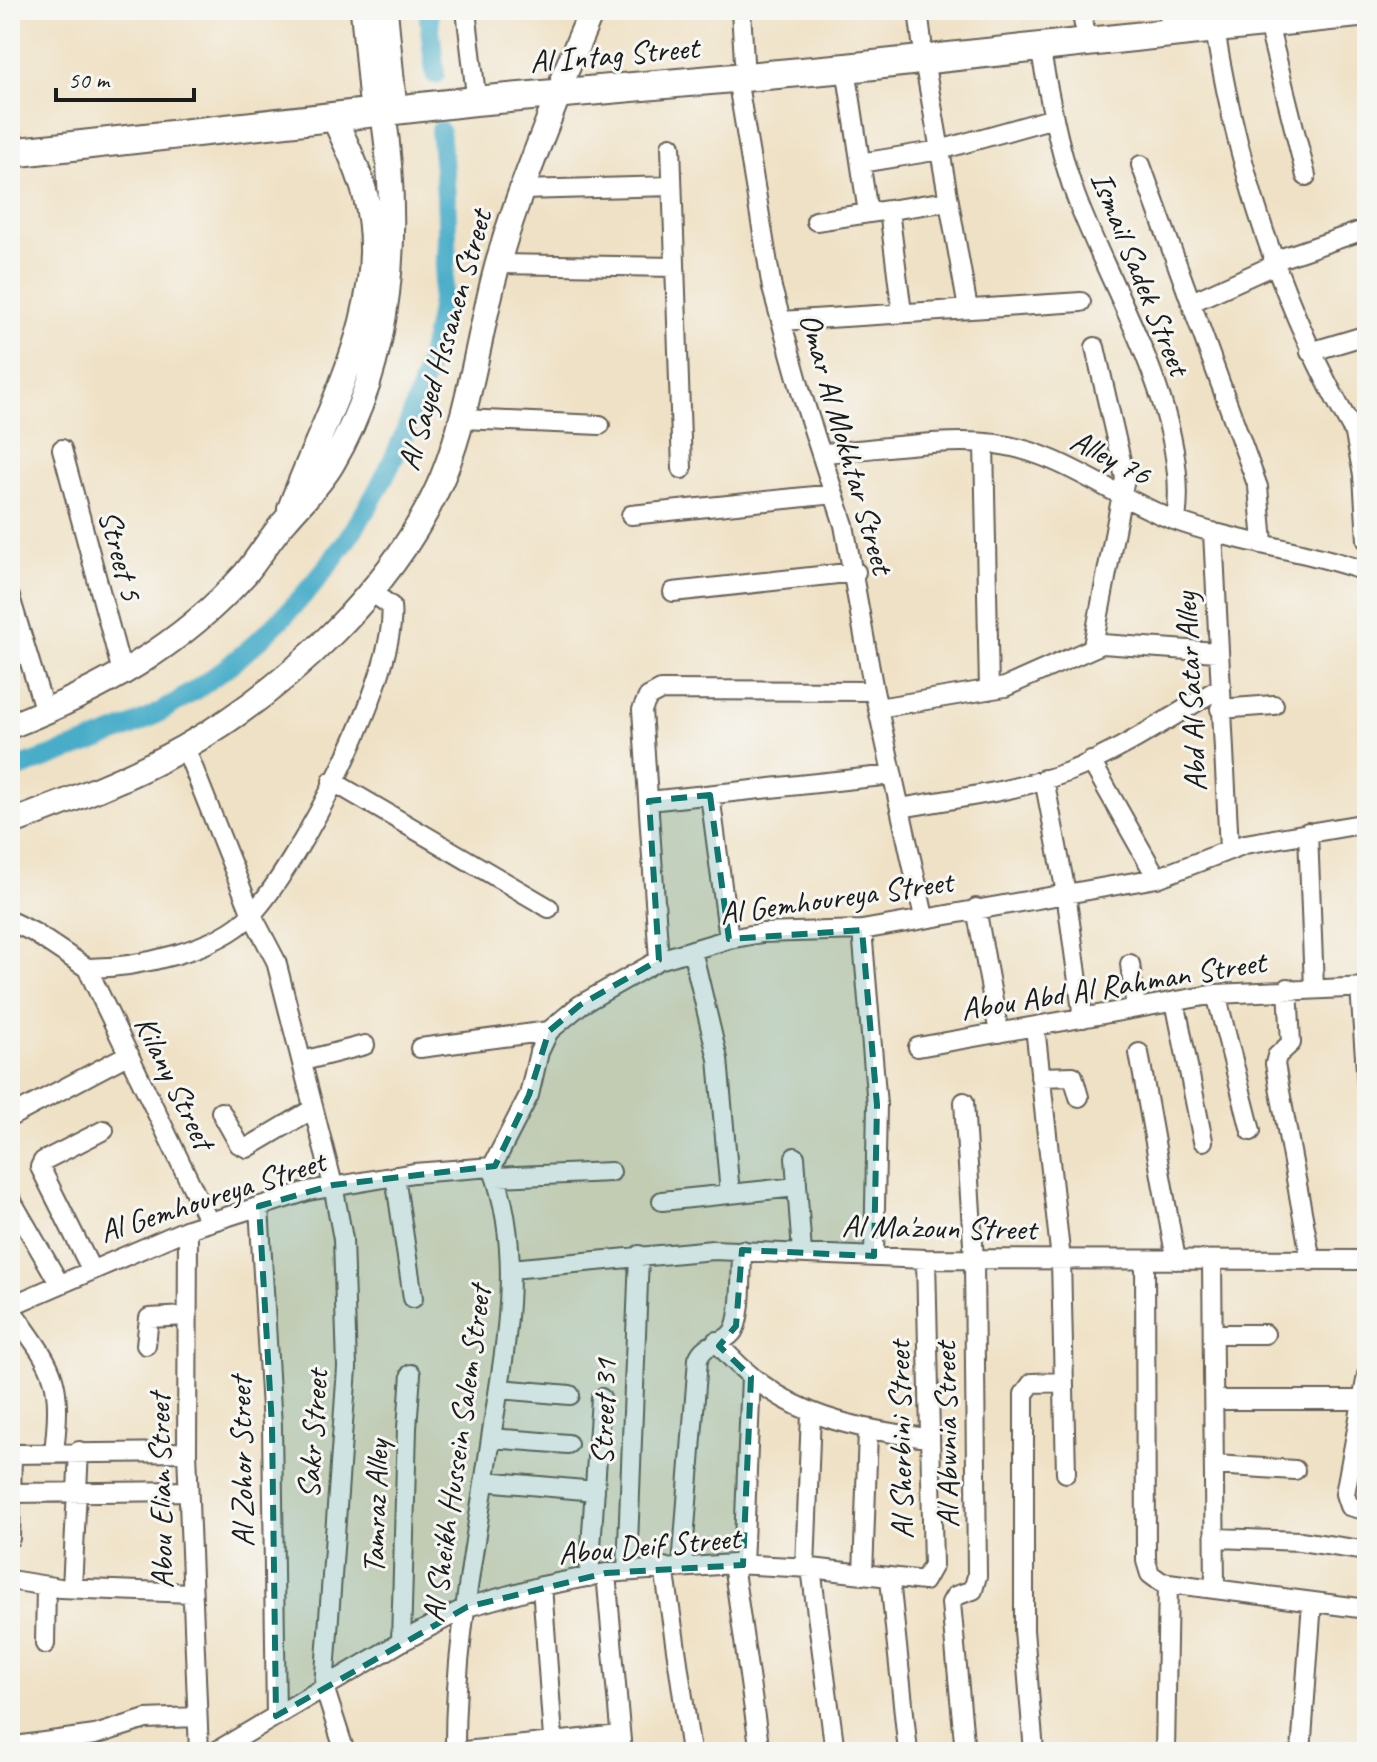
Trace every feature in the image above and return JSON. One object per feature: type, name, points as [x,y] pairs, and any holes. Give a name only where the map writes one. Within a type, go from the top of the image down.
[{"type":"main road","name":"Al Intag Street","points":[[741,69],[846,68],[1082,18],[1169,13],[1268,24],[1367,12]]},
{"type":"main road","name":"Al Intag Street","points":[[10,135],[923,51],[1040,48],[1223,20]]},
{"type":"main road","name":"Al Intag Street","points":[[10,153],[334,118],[382,101],[475,87],[561,86]]},
{"type":"street","points":[[10,726],[123,676],[176,640],[224,596],[286,519],[373,316],[392,235],[389,152],[363,10]]},
{"type":"street","points":[[382,101],[385,10]]},
{"type":"street","points":[[466,10],[475,87]]},
{"type":"street","name":"Al Sayed Hssanen Street","points":[[10,823],[123,778],[185,747],[284,677],[370,591],[428,509],[462,419],[497,264],[521,190],[592,10]]},
{"type":"street","name":"Omar Al Mokhtar Street","points":[[741,10],[741,69],[758,213],[781,321],[856,572],[876,699],[924,917]]},
{"type":"street","points":[[918,10],[968,309]]},
{"type":"street","points":[[1223,20],[1239,150],[1274,263],[1310,352],[1360,429],[1367,540]]},
{"type":"street","points":[[1268,24],[1306,176]]},
{"type":"street","name":"Ismail Sadek Street","points":[[1040,48],[1054,118],[1076,196],[1155,385],[1176,476],[1176,520]]},
{"type":"street","points":[[846,68],[868,213]]},
{"type":"street","points":[[334,118],[367,200],[373,316]]},
{"type":"street","points":[[861,163],[940,150],[1054,118]]},
{"type":"street","points":[[671,146],[682,469]]},
{"type":"street","points":[[1141,165],[1258,487],[1263,542]]},
{"type":"street","points":[[521,190],[672,186]]},
{"type":"street","points":[[816,221],[949,201]]},
{"type":"street","points":[[889,210],[902,313]]},
{"type":"street","points":[[1192,302],[1274,263],[1367,229]]},
{"type":"street","points":[[497,264],[675,267]]},
{"type":"street","points":[[781,321],[1081,302]]},
{"type":"street","points":[[1310,352],[1367,335]]},
{"type":"street","points":[[1093,646],[1124,498],[1123,458],[1095,347]]},
{"type":"street","points":[[462,419],[600,425]]},
{"type":"street","points":[[984,443],[989,690]]},
{"type":"street","name":"Alley 76","points":[[821,453],[984,443],[1014,447],[1047,458],[1124,498],[1176,520],[1367,572]]},
{"type":"street","name":"Street 5","points":[[62,449],[123,676]]},
{"type":"street","points":[[631,515],[834,494]]},
{"type":"street","name":"Abd Al Satar Alley","points":[[1213,532],[1218,689],[1229,849]]},
{"type":"street","points":[[673,592],[856,572]]},
{"type":"street","points":[[10,921],[33,932],[87,968],[110,968],[186,951],[228,932],[252,915],[288,865],[332,781],[378,681],[388,644],[391,606],[370,591]]},
{"type":"street","points":[[10,597],[45,712]]},
{"type":"street","points":[[659,960],[642,710],[654,692],[876,699],[989,690],[1023,680],[1093,646],[1217,652]]},
{"type":"street","points":[[900,808],[1044,779],[1091,761],[1218,689]]},
{"type":"street","points":[[1220,709],[1274,705]]},
{"type":"street","name":"Sakr Street","points":[[185,747],[252,915],[276,961],[333,1185],[345,1261],[348,1336],[324,1687]]},
{"type":"street","points":[[1091,761],[1157,878]]},
{"type":"street","points":[[649,801],[892,775]]},
{"type":"street","points":[[1044,779],[1066,893],[1083,1018]]},
{"type":"street","points":[[332,781],[549,908]]},
{"type":"street","points":[[710,795],[729,939]]},
{"type":"street","name":"Al Gemhoureya Street","points":[[10,1307],[188,1229],[333,1185],[395,1176],[494,1172],[529,1095],[539,1052],[549,1031],[580,1005],[659,960],[729,939],[795,930],[862,930],[1157,878],[1229,849],[1367,823]]},
{"type":"street","points":[[1308,832],[1314,988]]},
{"type":"street","points":[[976,908],[999,1033]]},
{"type":"street","points":[[862,930],[877,1105],[874,1256]]},
{"type":"street","points":[[692,950],[718,1059],[730,1194]]},
{"type":"street","points":[[1130,964],[1136,1008]]},
{"type":"street","name":"Kilany Street","points":[[87,968],[209,1222]]},
{"type":"street","points":[[1363,987],[1367,1085]]},
{"type":"street","name":"Abou Abd Al Rahman Street","points":[[918,1047],[1216,994],[1288,988],[1363,987]]},
{"type":"street","points":[[1288,988],[1291,1043],[1275,1064],[1311,1261]]},
{"type":"street","points":[[1216,994],[1251,1131]]},
{"type":"street","points":[[1175,1001],[1203,1141]]},
{"type":"street","points":[[1035,1027],[1061,1260],[1066,1473]]},
{"type":"street","points":[[420,1048],[549,1031]]},
{"type":"street","points":[[303,1061],[365,1045]]},
{"type":"street","points":[[1139,1053],[1176,1260]]},
{"type":"street","points":[[10,1117],[129,1054]]},
{"type":"street","points":[[1040,1077],[1073,1076],[1079,1097]]},
{"type":"street","name":"Al Abwnia Street","points":[[964,1102],[974,1260],[977,1581],[973,1590],[955,1596],[951,1603],[965,1752]]},
{"type":"street","points":[[221,1112],[239,1144],[247,1148],[313,1109]]},
{"type":"street","points":[[91,1269],[40,1167],[43,1161],[104,1130]]},
{"type":"street","points":[[795,1157],[802,1253]]},
{"type":"street","points":[[494,1172],[611,1172]]},
{"type":"street","name":"Al Sheikh Hussein Salem Street","points":[[455,1752],[457,1663],[511,1305],[511,1269],[494,1172]]},
{"type":"street","points":[[395,1176],[413,1298]]},
{"type":"street","points":[[662,1201],[797,1187]]},
{"type":"street","points":[[10,1198],[59,1283]]},
{"type":"street","name":"Al Zohor Street","points":[[259,1206],[272,1426],[276,1716]]},
{"type":"street","name":"Abou Elian Street","points":[[188,1229],[187,1452],[199,1752]]},
{"type":"street","points":[[691,1752],[673,1567],[698,1359],[706,1346],[728,1337],[736,1326],[742,1250]]},
{"type":"street","name":"Al Ma'zoun Street","points":[[511,1269],[639,1255],[742,1250],[974,1260],[1367,1260]]},
{"type":"street","name":"Street 31","points":[[627,1571],[639,1255]]},
{"type":"street","name":"Al Sherbini Street","points":[[890,1579],[918,1583],[933,1572],[926,1259]]},
{"type":"street","points":[[1145,1260],[1146,1561],[1150,1574],[1168,1583],[1367,1609]]},
{"type":"street","points":[[1212,1260],[1215,1589]]},
{"type":"street","points":[[10,1307],[50,1367],[57,1385],[59,1403],[54,1452]]},
{"type":"street","points":[[146,1345],[149,1318],[187,1316]]},
{"type":"street","points":[[1213,1334],[1265,1334]]},
{"type":"street","points":[[716,1341],[751,1377],[811,1413],[868,1431],[928,1438]]},
{"type":"street","name":"Tamraz Alley","points":[[401,1642],[411,1374]]},
{"type":"street","points":[[1367,1375],[1346,1500],[1353,1509],[1367,1511]]},
{"type":"street","points":[[751,1377],[738,1564],[760,1752]]},
{"type":"street","points":[[1034,1752],[1024,1630],[1024,1394],[1032,1383],[1064,1382]]},
{"type":"street","points":[[499,1389],[570,1395]]},
{"type":"street","points":[[455,1752],[621,1743],[597,1575],[595,1491],[601,1398]]},
{"type":"street","points":[[1215,1400],[1362,1400]]},
{"type":"street","points":[[811,1413],[808,1568],[835,1752]]},
{"type":"street","points":[[863,1575],[868,1431]]},
{"type":"street","points":[[491,1438],[568,1444]]},
{"type":"street","points":[[72,1588],[79,1451]]},
{"type":"street","points":[[10,1538],[11,1454],[187,1452]]},
{"type":"street","points":[[1215,1465],[1295,1470]]},
{"type":"street","points":[[485,1481],[595,1491]]},
{"type":"street","points":[[11,1493],[188,1491]]},
{"type":"street","points":[[1216,1538],[1300,1541],[1367,1551]]},
{"type":"street","name":"Abou Deif Street","points":[[215,1752],[401,1642],[467,1607],[542,1586],[627,1571],[738,1564],[808,1568],[890,1579]]},
{"type":"street","points":[[890,1579],[908,1752]]},
{"type":"street","points":[[10,1580],[72,1588],[192,1593]]},
{"type":"street","points":[[1165,1752],[1168,1583]]},
{"type":"street","points":[[45,1644],[46,1586]]},
{"type":"street","points":[[542,1586],[553,1747]]},
{"type":"street","points":[[1301,1752],[1312,1602]]},
{"type":"street","points":[[324,1687],[345,1752]]},
{"type":"street","points":[[14,1745],[95,1735],[146,1719],[196,1717]]},
{"type":"highlighted area","points":[[710,795],[729,939],[862,930],[877,1105],[874,1256],[742,1250],[736,1326],[719,1346],[751,1377],[743,1565],[606,1573],[467,1607],[276,1716],[272,1426],[259,1206],[333,1185],[495,1166],[529,1095],[549,1031],[580,1005],[659,960],[649,801]]},
{"type":"waterway","points":[[428,10],[435,74]]},
{"type":"waterway","points":[[10,771],[109,736],[146,719],[219,673],[271,628],[317,579],[357,525],[390,466],[416,404],[434,338],[447,235],[440,131]]}]
